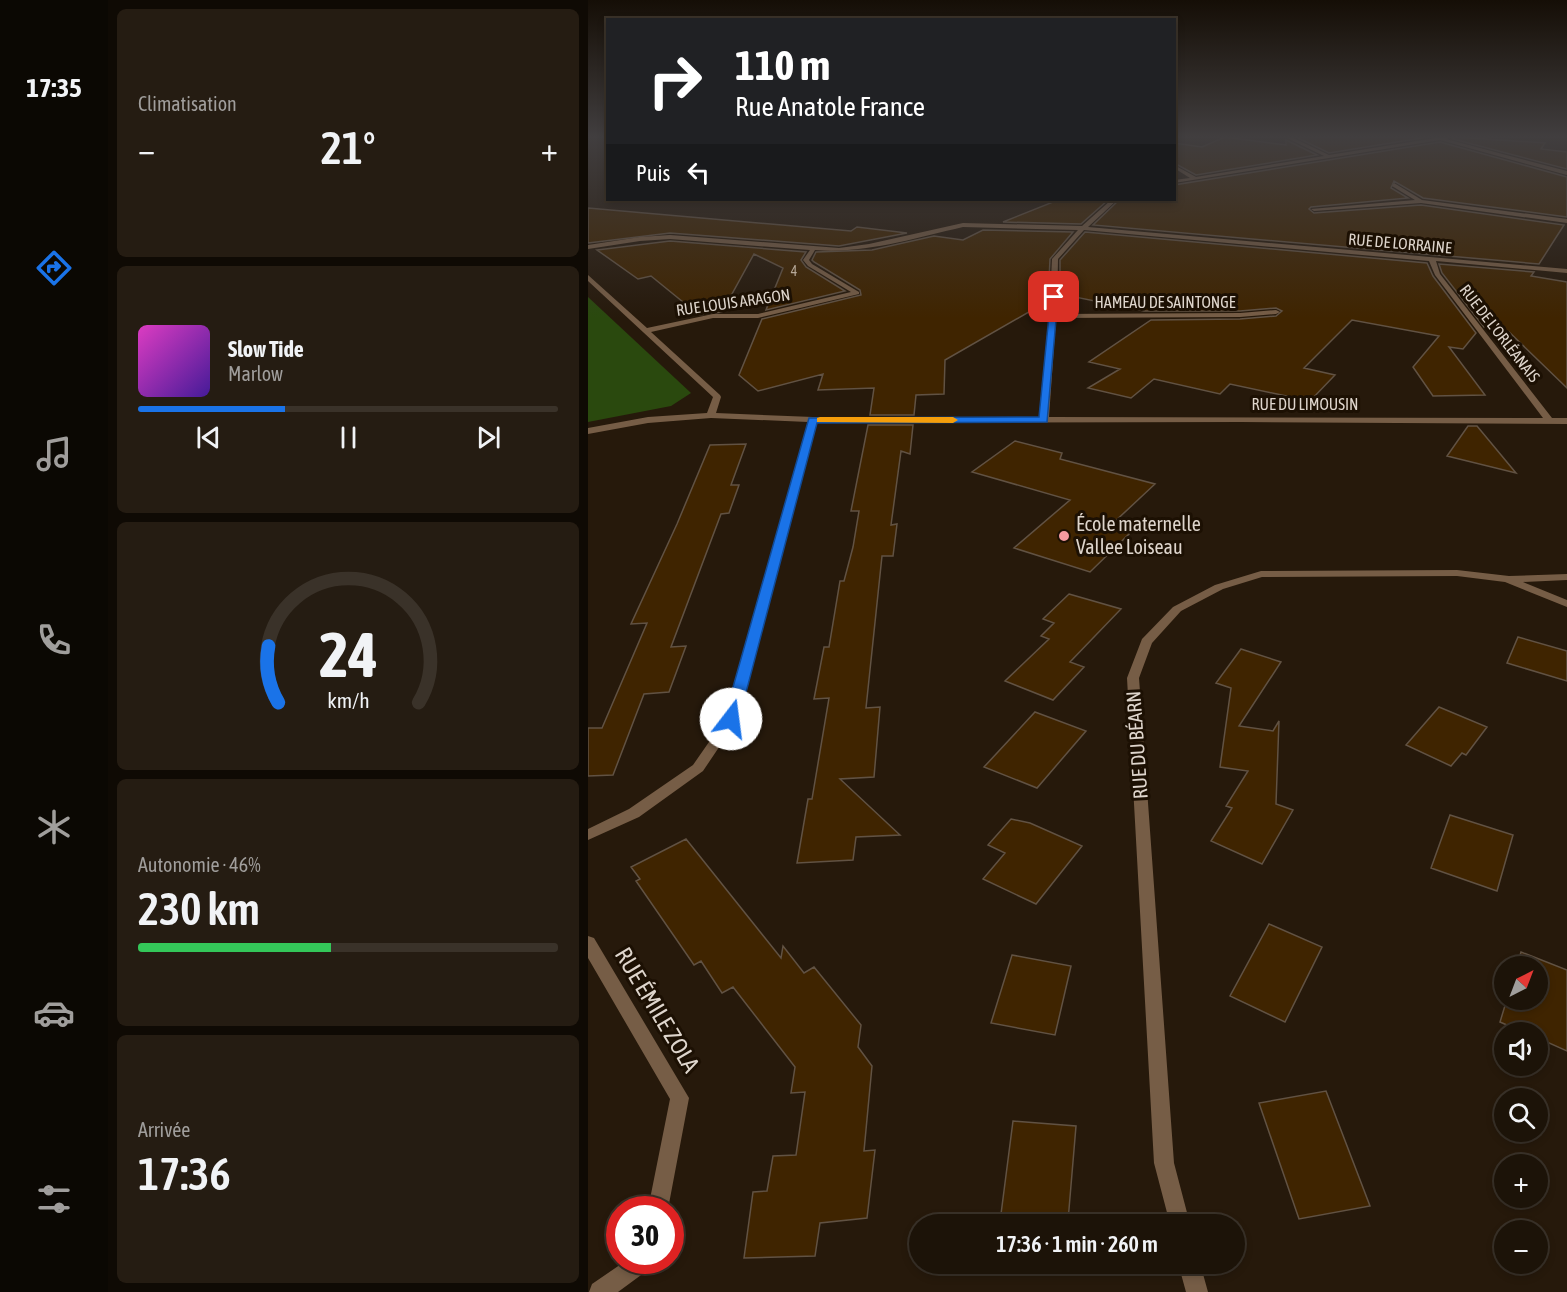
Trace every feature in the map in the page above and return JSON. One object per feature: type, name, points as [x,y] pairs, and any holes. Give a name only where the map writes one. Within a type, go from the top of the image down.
[{"type":"street","points":[[1415,197],[1421,201]]},
{"type":"street","points":[[1044,420],[1053,316],[1055,259],[1083,228],[1113,201]]},
{"type":"street","points":[[1314,209],[1421,201],[1567,221]]},
{"type":"street","name":"RUE DE LORRAINE","points":[[588,247],[640,238],[670,237],[813,249],[854,249],[963,225],[1083,228],[1566,270]]},
{"type":"street","name":"RUE LOUIS ARAGON","points":[[645,331],[713,316],[758,316],[857,293],[810,265],[806,260],[813,249]]},
{"type":"street","name":"RUE DE L'ORLÉANAIS","points":[[1432,260],[1437,274],[1550,421]]},
{"type":"street","points":[[588,277],[717,397],[711,415]]},
{"type":"street","name":"HAMEAU DE SAINTONGE","points":[[1053,316],[1240,315],[1276,312]]},
{"type":"street","name":"RUE DU LIMOUSIN","points":[[588,431],[648,420],[711,415],[813,420],[1241,418],[1567,421]]},
{"type":"street","points":[[588,835],[634,813],[698,768],[731,719],[813,420]]},
{"type":"street","name":"RUE DU BÉARN","points":[[1177,1214],[1164,1163],[1133,678],[1146,642],[1177,609],[1219,587],[1262,574],[1457,573],[1507,579],[1567,604]]},
{"type":"street","points":[[1507,579],[1567,577]]},
{"type":"street","name":"RUE ÉMILE ZOLA","points":[[588,943],[680,1098],[661,1196]]},
{"type":"street","points":[[600,1292],[625,1274]]},
{"type":"street","points":[[1192,1274],[1197,1292]]},
{"type":"green space","points":[[588,297],[691,393],[671,406],[588,422]]},
{"type":"building","points":[[1176,197],[1407,197],[1309,209],[1314,213],[1421,205],[1564,225],[1539,264],[1093,225],[1118,201],[1176,201]]},
{"type":"building","points":[[1567,197],[1567,217],[1423,198]]},
{"type":"building","points":[[1056,201],[1107,201],[1081,224],[1003,222]]},
{"type":"building","points":[[588,208],[851,231],[857,227],[907,233],[839,246],[670,233],[588,243]]},
{"type":"building","points":[[983,230],[1073,232],[1050,259],[1048,301],[945,360],[944,394],[916,395],[914,415],[870,415],[874,388],[818,390],[823,374],[758,391],[739,375],[762,319],[861,295],[860,290],[814,262],[812,260],[816,252],[872,250],[934,236],[963,240]]},
{"type":"building","points":[[1085,232],[1427,263],[1433,276],[1476,333],[1463,349],[1449,347],[1485,395],[1433,396],[1413,367],[1439,336],[1352,320],[1304,368],[1335,375],[1310,401],[1230,384],[1220,394],[1154,379],[1131,398],[1088,388],[1120,369],[1089,362],[1151,320],[1240,319],[1276,316],[1282,311],[1276,308],[1240,311],[1144,311],[1060,294],[1060,260]]},
{"type":"building","points":[[670,241],[806,252],[801,260],[806,267],[845,291],[766,310],[783,268],[754,254],[722,312],[699,315],[651,276],[638,279],[597,250]]},
{"type":"building","points":[[1439,264],[1534,272],[1531,276],[1567,282],[1567,388],[1509,332],[1484,327],[1442,273]]},
{"type":"building","points":[[868,425],[913,425],[910,454],[901,451],[891,525],[897,524],[893,556],[882,556],[866,708],[880,707],[874,777],[840,779],[900,835],[856,837],[853,860],[797,863],[808,799],[812,799],[829,698],[814,699],[824,647],[829,647],[840,581],[844,581],[853,547],[859,511],[851,511]]},
{"type":"building","points":[[1468,426],[1477,426],[1516,473],[1447,456]]},
{"type":"building","points":[[1015,441],[1062,453],[1060,459],[1155,484],[1110,526],[1131,532],[1090,572],[1014,548],[1070,500],[972,472]]},
{"type":"building","points":[[746,444],[731,485],[739,485],[729,513],[721,514],[671,647],[686,646],[669,692],[644,694],[613,775],[588,776],[588,728],[602,728],[647,623],[631,624],[710,445]]},
{"type":"building","points":[[1069,594],[1121,609],[1070,662],[1084,667],[1053,700],[1005,681],[1049,639],[1041,636],[1054,623],[1043,619]]},
{"type":"building","points":[[1518,637],[1567,651],[1567,681],[1507,663]]},
{"type":"building","points":[[1241,649],[1281,662],[1239,726],[1273,731],[1279,721],[1276,804],[1293,810],[1262,864],[1211,841],[1232,808],[1226,806],[1248,771],[1220,767],[1231,688],[1216,683]]},
{"type":"building","points":[[1439,707],[1487,727],[1466,755],[1462,753],[1451,766],[1406,745]]},
{"type":"building","points":[[1035,712],[1086,731],[1037,788],[984,767]]},
{"type":"building","points":[[1450,815],[1513,835],[1497,891],[1431,868]]},
{"type":"building","points":[[1011,819],[1030,823],[1082,846],[1036,904],[983,879],[1005,853],[988,845]]},
{"type":"building","points":[[686,839],[781,958],[783,946],[804,973],[814,967],[861,1025],[858,1047],[872,1066],[864,1151],[875,1150],[867,1218],[820,1223],[815,1256],[744,1258],[753,1192],[767,1191],[773,1156],[796,1155],[805,1092],[791,1093],[795,1067],[733,987],[722,993],[701,961],[694,965],[636,881],[640,879],[631,867]]},
{"type":"building","points":[[1269,924],[1322,947],[1285,1022],[1230,996]]},
{"type":"building","points":[[1521,952],[1531,956],[1520,956]]},
{"type":"building","points":[[1012,955],[1071,966],[1055,1035],[991,1023]]},
{"type":"building","points":[[1548,963],[1567,970],[1567,1051],[1548,1042],[1548,1022],[1500,1022],[1504,1010],[1548,1010]]},
{"type":"building","points":[[1326,1091],[1370,1206],[1299,1219],[1259,1103]]},
{"type":"building","points":[[1013,1121],[1076,1126],[1069,1214],[1001,1214]]},
{"type":"slow traffic","points":[[820,420],[953,420]]},
{"type":"place","name":"École maternelle Vallee Loiseau","points":[[1064,536]]},
{"type":"route","points":[[731,719],[813,420],[1044,420],[1054,297]]}]
